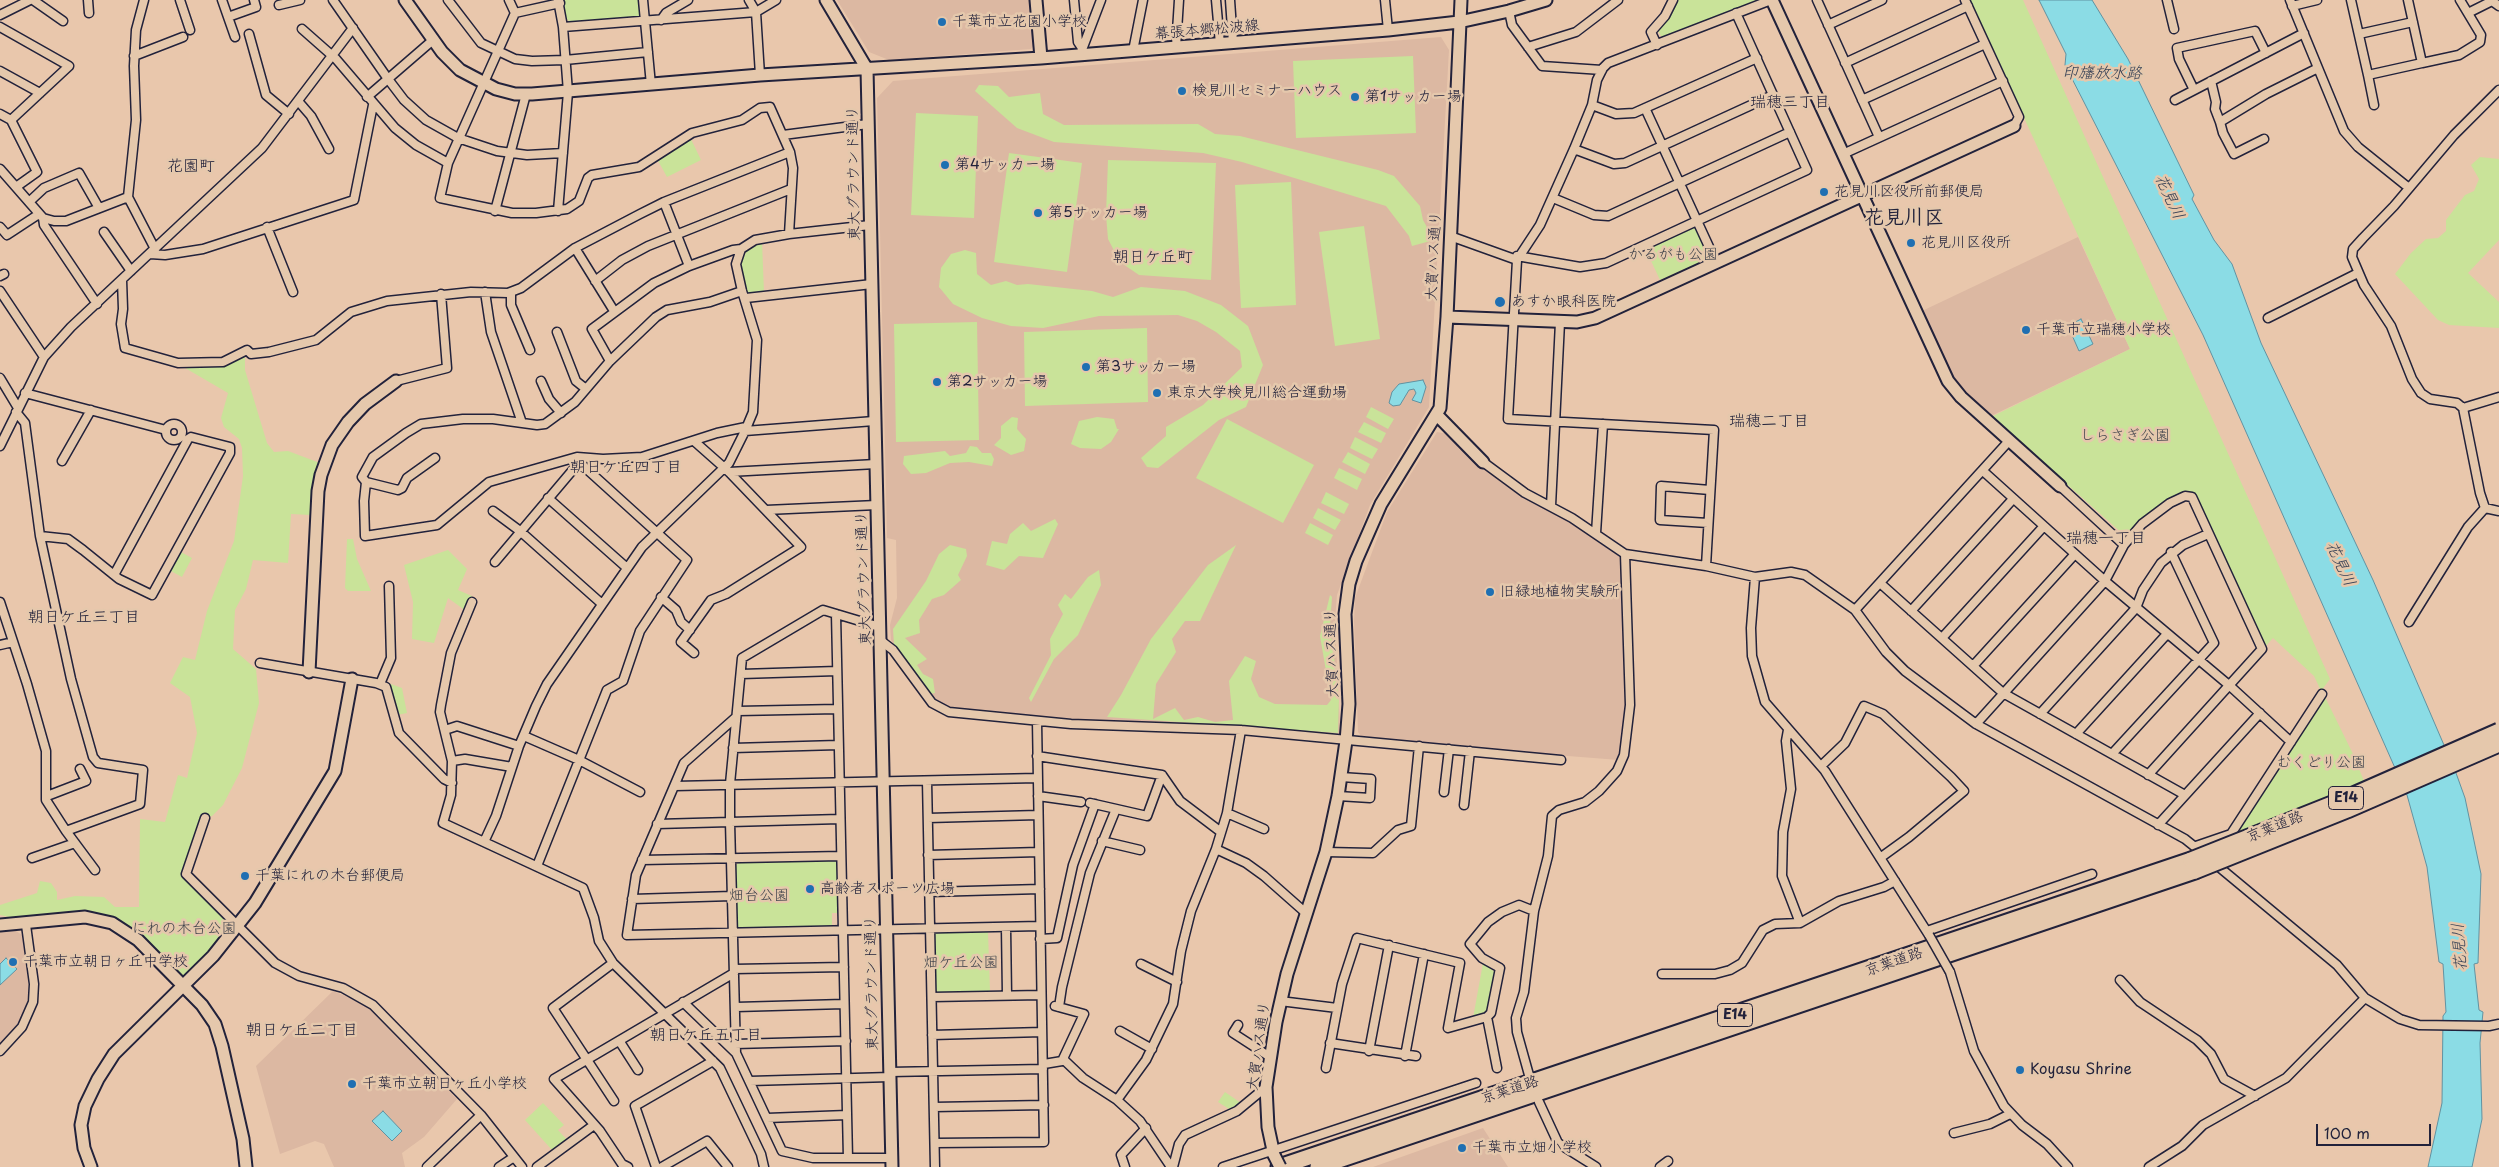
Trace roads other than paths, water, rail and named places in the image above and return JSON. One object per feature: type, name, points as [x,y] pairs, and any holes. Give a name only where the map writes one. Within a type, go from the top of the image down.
[{"type":"highway","name":"京葉道路","points":[[1318,1167],[2194,859],[2498,738]]},
{"type":"highway","name":"京葉道路","points":[[1277,1160],[1731,1016],[2194,859]]},
{"type":"street","points":[[0,15],[32,0],[63,21]]},
{"type":"street","points":[[88,0],[89,13]]},
{"type":"street","points":[[144,0],[136,30],[134,56],[136,126],[128,197],[153,251],[165,255],[203,248],[354,200],[373,105]]},
{"type":"street","points":[[180,0],[190,30]]},
{"type":"street","points":[[222,0],[235,38]]},
{"type":"street","points":[[228,16],[256,7],[254,0]]},
{"type":"street","points":[[279,5],[300,0]]},
{"type":"street","points":[[333,0],[388,79],[414,109],[434,125],[458,138],[481,147],[510,153],[563,153]]},
{"type":"street","name":"幕張本郷松波線","points":[[406,0],[433,40],[460,70],[483,84],[515,94],[568,92],[760,75],[1041,58],[1081,51],[1133,51],[1388,30],[1459,22],[1509,12],[1546,0]]},
{"type":"street","points":[[448,0],[476,38],[497,52],[523,61],[565,60],[648,52]]},
{"type":"street","points":[[509,0],[515,13],[458,138],[448,163],[440,198],[448,198],[495,211],[536,213],[567,209],[579,201],[588,178],[592,175],[638,167],[683,137],[742,120],[760,108],[770,107],[790,152],[793,168],[789,234]]},
{"type":"street","points":[[643,0],[650,85]]},
{"type":"street","points":[[660,20],[666,13],[688,0]]},
{"type":"street","points":[[748,0],[756,12],[760,75]]},
{"type":"street","points":[[563,27],[756,12],[776,0]]},
{"type":"street","name":"東大グラウンド通り","points":[[826,0],[867,69],[892,1162]]},
{"type":"street","points":[[1036,0],[1041,58]]},
{"type":"street","points":[[1074,0],[1078,42],[1081,51]]},
{"type":"street","points":[[1081,51],[1102,0]]},
{"type":"street","points":[[1133,51],[1143,0]]},
{"type":"street","points":[[1176,48],[1179,0]]},
{"type":"street","points":[[1216,0],[1220,44]]},
{"type":"street","points":[[1230,0],[1233,43]]},
{"type":"street","points":[[1385,0],[1388,30]]},
{"type":"street","name":"大賀ハス通り","points":[[1277,1160],[1268,1127],[1266,1087],[1280,1001],[1326,852],[1338,796],[1349,704],[1345,614],[1349,584],[1356,561],[1382,504],[1437,415],[1447,317],[1461,0]]},
{"type":"street","points":[[1528,46],[1576,32],[1618,0]]},
{"type":"street","points":[[1657,45],[1651,32],[1665,16],[1673,0]]},
{"type":"street","points":[[1706,566],[1714,430],[1508,418],[1512,319],[1517,258],[1540,225],[1592,105],[1602,70],[1608,64],[1772,0],[1948,381],[1961,397],[2008,442],[2060,486],[2124,545]]},
{"type":"street","points":[[1816,0],[1879,137]]},
{"type":"street","points":[[1828,25],[1882,0]]},
{"type":"street","points":[[2168,0],[2174,29]]},
{"type":"street","points":[[2317,0],[2291,3],[2344,131],[2350,140],[2409,188]]},
{"type":"street","points":[[2351,0],[2375,101]]},
{"type":"street","points":[[2408,0],[2422,62]]},
{"type":"street","points":[[2368,75],[2459,55],[2480,42],[2481,35],[2460,0]]},
{"type":"street","points":[[2468,13],[2492,1],[2499,6]]},
{"type":"street","points":[[515,13],[559,2],[568,92],[558,211]]},
{"type":"street","points":[[1447,317],[1560,322],[1577,322],[1595,318],[2014,126],[2019,117],[1967,3],[1845,62]]},
{"type":"street","points":[[1509,12],[1512,25],[1542,66],[1602,70]]},
{"type":"street","points":[[1450,236],[1517,258],[1580,267],[1598,265],[1807,170],[1736,13]]},
{"type":"street","points":[[2359,34],[2413,22]]},
{"type":"street","points":[[0,27],[69,66],[10,120]]},
{"type":"street","points":[[0,446],[44,357],[131,271],[248,163],[289,114],[353,28]]},
{"type":"street","points":[[302,29],[331,56],[373,105],[404,136],[432,156],[448,163]]},
{"type":"street","points":[[2194,90],[2179,59],[2178,48],[2255,31],[2266,52]]},
{"type":"street","points":[[2175,100],[2304,33]]},
{"type":"street","points":[[249,34],[266,95],[289,114]]},
{"type":"street","points":[[134,56],[183,37]]},
{"type":"street","points":[[366,97],[433,40]]},
{"type":"street","points":[[1862,100],[1985,44]]},
{"type":"street","points":[[1592,105],[1616,114],[1626,115],[1757,58]]},
{"type":"street","points":[[2220,122],[2266,94],[2318,68]]},
{"type":"street","points":[[0,71],[40,92]]},
{"type":"street","points":[[1843,154],[2003,81]]},
{"type":"street","points":[[2211,81],[2216,102],[2215,109],[2234,154],[2264,139]]},
{"type":"street","points":[[2485,508],[2473,467],[2462,408],[2457,402],[2430,399],[2421,393],[2412,379],[2391,326],[2358,273],[2352,257],[2353,249],[2409,188],[2459,129],[2499,90]]},
{"type":"street","points":[[495,211],[526,94]]},
{"type":"street","points":[[1574,149],[1614,164],[1625,163],[1773,95]]},
{"type":"street","points":[[298,101],[311,116],[329,149]]},
{"type":"street","points":[[1645,108],[1716,262]]},
{"type":"street","points":[[0,114],[10,120],[37,172],[16,187]]},
{"type":"street","points":[[783,135],[868,124]]},
{"type":"street","points":[[1552,198],[1594,216],[1608,216],[1790,132]]},
{"type":"street","points":[[122,280],[123,309],[121,324],[125,348],[178,362],[223,362],[247,350],[252,354],[260,353],[322,337],[350,312],[387,301],[441,294],[511,292],[528,283],[575,248],[664,202],[790,152]]},
{"type":"street","points":[[0,169],[41,216],[44,225],[97,304]]},
{"type":"street","points":[[29,202],[44,188],[79,173],[99,208]]},
{"type":"street","points":[[595,281],[622,260],[677,234],[791,188]]},
{"type":"street","points":[[0,227],[7,236],[41,216],[66,221],[128,197]]},
{"type":"street","points":[[664,202],[689,266]]},
{"type":"street","points":[[610,361],[592,329],[642,290],[689,266],[733,250],[741,250],[756,240],[789,234],[870,225]]},
{"type":"street","points":[[268,227],[292,292]]},
{"type":"street","points":[[104,232],[131,271]]},
{"type":"street","points":[[575,248],[614,311]]},
{"type":"street","points":[[484,842],[496,816],[519,746],[548,684],[642,547],[727,470],[746,429],[753,412],[757,340],[736,264],[741,250]]},
{"type":"street","points":[[2268,318],[2358,273]]},
{"type":"street","points":[[435,458],[407,478],[402,488],[398,490],[366,482],[362,477],[374,457],[387,445],[421,424],[463,419],[493,419],[545,424],[561,413],[586,389],[610,361],[656,317],[667,310],[744,295],[872,284]]},
{"type":"street","points":[[0,291],[44,357]]},
{"type":"street","points":[[485,292],[492,332],[522,423]]},
{"type":"street","points":[[511,292],[512,305],[530,350]]},
{"type":"street","points":[[309,672],[318,491],[321,475],[332,445],[348,422],[365,404],[396,381],[447,368],[441,294]]},
{"type":"street","points":[[1551,506],[1560,322]]},
{"type":"street","points":[[557,332],[576,381],[586,389]]},
{"type":"street","points":[[0,378],[25,423],[40,536],[74,688],[93,757],[98,763],[143,770],[140,804],[66,831]]},
{"type":"street","points":[[541,381],[549,399],[561,413]]},
{"type":"street","points":[[25,393],[166,430]]},
{"type":"street","points":[[2462,408],[2499,397]]},
{"type":"street","points":[[62,461],[91,410]]},
{"type":"street","points":[[1437,415],[1483,462],[1525,493],[1596,533],[1610,546],[1625,554],[1706,566],[1755,577],[1791,572],[1805,575],[1856,610],[1886,652],[1905,671],[1976,724],[2158,825],[2194,859],[2336,965],[2365,998],[2400,1019],[2419,1025],[2489,1026],[2499,1024]]},
{"type":"street","points":[[366,482],[364,501],[365,536],[437,525],[489,482],[581,460],[642,457],[694,441],[746,429],[874,421]]},
{"type":"street","points":[[1596,533],[1603,424]]},
{"type":"street","points":[[114,575],[184,438],[182,429],[177,425],[171,425],[166,430]]},
{"type":"street","points":[[40,536],[68,540],[114,575],[152,595],[230,453],[230,447],[191,437],[169,439],[166,430]]},
{"type":"street","points":[[694,441],[727,470],[801,547],[726,594],[711,600],[681,642],[694,653]]},
{"type":"street","points":[[1856,610],[2008,442]]},
{"type":"street","points":[[495,562],[581,460]]},
{"type":"street","points":[[536,866],[607,690],[623,681],[640,631],[687,560],[656,533],[581,460]]},
{"type":"street","points":[[727,470],[876,464]]},
{"type":"street","points":[[1983,471],[2105,581],[2230,686],[2291,742]]},
{"type":"street","points":[[1708,523],[1660,520],[1661,486],[1710,490]]},
{"type":"street","points":[[1976,724],[2105,581],[2124,545],[2154,514],[2185,496],[2192,497],[2262,649],[2148,775]]},
{"type":"street","points":[[548,498],[627,568]]},
{"type":"street","points":[[1912,611],[2013,499]]},
{"type":"street","points":[[766,510],[877,506]]},
{"type":"street","points":[[2485,508],[2499,511]]},
{"type":"street","points":[[2409,622],[2468,527],[2485,508]]},
{"type":"street","points":[[493,511],[520,532],[602,604]]},
{"type":"street","points":[[1942,638],[2044,526]]},
{"type":"street","points":[[2040,714],[2136,608],[2152,573],[2171,552],[2196,538],[2208,534]]},
{"type":"street","points":[[2112,754],[2214,643],[2171,552]]},
{"type":"street","points":[[1529,1075],[1515,1023],[1524,992],[1534,911],[1548,856],[1552,816],[1559,810],[1585,802],[1599,791],[1617,772],[1624,755],[1630,688],[1625,554]]},
{"type":"street","points":[[1973,666],[2075,554]]},
{"type":"street","points":[[1755,577],[1751,628],[1752,656],[1765,702],[1821,766],[1928,933],[1950,972],[1974,1051],[1990,1083],[2010,1114],[2047,1144],[2068,1167]]},
{"type":"street","points":[[1880,583],[2004,693],[2185,795]]},
{"type":"street","points":[[380,684],[391,658],[389,586]]},
{"type":"street","points":[[661,597],[676,610],[681,622],[690,630]]},
{"type":"street","points":[[0,602],[46,750],[47,796],[55,815],[95,870]]},
{"type":"street","points":[[472,602],[451,653],[444,682],[440,712],[452,761],[452,783],[444,823],[583,888],[594,918],[599,941],[614,963],[720,1068],[761,1154],[764,1167]]},
{"type":"street","points":[[880,628],[823,610],[742,658],[730,784],[730,822],[736,1053],[782,1151],[813,1158],[848,1158],[892,1162]]},
{"type":"street","points":[[836,614],[848,1158]]},
{"type":"street","points":[[2076,734],[2167,634]]},
{"type":"street","points":[[880,640],[893,650],[927,698],[940,709],[1037,721],[1176,730],[1241,730],[1561,760]]},
{"type":"street","points":[[0,645],[13,642]]},
{"type":"street","points":[[260,663],[380,684],[388,691],[399,733],[444,779],[452,783]]},
{"type":"street","points":[[741,674],[837,672]]},
{"type":"street","points":[[92,1167],[84,1148],[82,1135],[82,1116],[89,1096],[114,1054],[213,956],[237,928],[335,771],[352,679]]},
{"type":"street","points":[[2194,859],[2231,834],[2322,694]]},
{"type":"street","points":[[1821,766],[1845,742],[1864,706],[1882,714],[1952,777],[1964,791],[1909,837],[1880,858]]},
{"type":"street","points":[[837,708],[737,714],[684,763],[636,875],[627,935],[1040,926]]},
{"type":"street","points":[[2158,825],[2260,713]]},
{"type":"street","points":[[935,1143],[1044,1142],[1037,721]]},
{"type":"street","points":[[444,730],[457,726],[519,746]]},
{"type":"street","points":[[1117,1100],[1152,1049],[1171,1010],[1181,951],[1191,911],[1216,849],[1227,813],[1241,730]]},
{"type":"street","points":[[1788,730],[1786,741],[1791,789],[1783,832],[1782,876],[1800,923]]},
{"type":"street","points":[[524,736],[579,760],[640,792]]},
{"type":"street","points":[[733,748],[838,746]]},
{"type":"street","points":[[1326,852],[1373,853],[1398,830],[1411,826],[1419,746]]},
{"type":"street","points":[[1444,792],[1449,749]]},
{"type":"street","points":[[1464,805],[1470,750]]},
{"type":"street","points":[[1037,756],[1162,775],[1180,801],[1222,832]]},
{"type":"street","points":[[452,761],[464,759],[512,767]]},
{"type":"street","points":[[47,796],[86,781],[80,769]]},
{"type":"street","points":[[1040,940],[1057,938],[1073,865],[1092,804],[1147,816],[1162,775]]},
{"type":"street","points":[[1338,796],[1370,798],[1372,779],[1341,777]]},
{"type":"street","points":[[674,786],[1037,778]]},
{"type":"street","points":[[927,781],[935,1167]]},
{"type":"street","points":[[1038,796],[1081,802]]},
{"type":"street","points":[[750,1081],[847,1078],[933,1071],[1043,1067],[1062,1061],[1084,1014],[1057,1006],[1090,873],[1116,809]]},
{"type":"street","points":[[1227,813],[1264,829]]},
{"type":"street","points":[[928,818],[1038,815]]},
{"type":"street","points":[[205,818],[186,874],[237,928],[267,957],[285,970],[343,988],[373,1005],[481,1116],[522,1167]]},
{"type":"street","points":[[657,824],[840,819]]},
{"type":"street","points":[[1102,841],[1140,850]]},
{"type":"street","points":[[32,858],[75,843]]},
{"type":"street","points":[[1216,849],[1246,863],[1264,876],[1307,914]]},
{"type":"street","points":[[928,855],[1039,852]]},
{"type":"street","points":[[642,860],[841,856]]},
{"type":"street","points":[[1928,933],[2092,874]]},
{"type":"street","points":[[1662,974],[1715,974],[1730,970],[1742,963],[1763,930],[1775,924],[1800,923],[1838,901],[1884,887],[1895,881]]},
{"type":"street","points":[[930,892],[1040,889]]},
{"type":"street","points":[[632,899],[732,896]]},
{"type":"street","points":[[1326,1068],[1347,963],[1357,938],[1460,963],[1448,1028],[1487,1017],[1491,1014],[1500,968],[1482,958],[1470,944],[1488,922],[1502,912],[1518,905],[1534,911]]},
{"type":"street","points":[[0,926],[26,925],[85,917],[112,923],[138,940],[202,1005],[218,1032],[243,1139],[246,1167]]},
{"type":"street","points":[[0,1051],[22,1027],[33,1002],[34,984],[26,925]]},
{"type":"street","points":[[1006,928],[1007,996]]},
{"type":"street","points":[[1369,1051],[1389,945]]},
{"type":"street","points":[[1406,1056],[1424,954]]},
{"type":"street","points":[[614,963],[553,1008],[614,1101]]},
{"type":"street","points":[[1141,964],[1177,982]]},
{"type":"street","points":[[622,1166],[594,1125],[554,1079],[587,1058],[620,1042],[734,971],[844,967]]},
{"type":"street","points":[[2120,980],[2140,1002],[2197,1040],[2211,1054],[2224,1079],[2254,1096]]},
{"type":"street","points":[[932,997],[1041,996]]},
{"type":"street","points":[[2149,1167],[2182,1146],[2203,1125],[2286,1078],[2365,998]]},
{"type":"street","points":[[1280,1001],[1337,1008]]},
{"type":"street","points":[[683,1002],[726,1046],[736,1053]]},
{"type":"street","points":[[736,1007],[844,1004]]},
{"type":"street","points":[[1487,1017],[1497,1068]]},
{"type":"street","points":[[1238,1026],[1233,1033],[1270,1057]]},
{"type":"street","points":[[1120,1031],[1152,1049]]},
{"type":"street","points":[[932,1034],[1042,1032]]},
{"type":"street","points":[[735,1044],[846,1041]]},
{"type":"street","points":[[620,1042],[638,1070]]},
{"type":"street","points":[[1330,1043],[1369,1051],[1416,1056]]},
{"type":"street","points":[[1063,1059],[1083,1078],[1117,1100],[1146,1128],[1172,1167]]},
{"type":"street","points":[[656,1167],[636,1106],[713,1061]]},
{"type":"street","points":[[1223,1167],[1277,1160],[1476,1083]]},
{"type":"street","points":[[1172,1167],[1179,1144],[1185,1135],[1237,1111],[1266,1087]]},
{"type":"street","points":[[1539,1102],[1558,1142],[1596,1167]]},
{"type":"street","points":[[934,1107],[1044,1105]]},
{"type":"street","points":[[1954,1133],[1990,1124],[2010,1114]]},
{"type":"street","points":[[767,1118],[847,1115]]},
{"type":"street","points":[[427,1167],[481,1116]]},
{"type":"street","points":[[537,1167],[594,1125]]},
{"type":"street","points":[[1125,1167],[1121,1155],[1146,1128]]},
{"type":"street","points":[[662,1167],[707,1141],[728,1167]]},
{"type":"street","points":[[499,1167],[514,1157]]},
{"type":"street","points":[[1660,1167],[1668,1161]]},
{"type":"water","name":"印旛放水路","points":[[2039,0],[2092,0],[2128,59],[2194,195],[2192,199],[2214,240],[2232,264],[2261,343],[2373,580],[2456,773],[2465,798],[2481,874],[2478,963],[2474,964],[2479,1010],[2483,1012],[2480,1043],[2482,1119],[2472,1167],[2428,1167],[2442,1103],[2443,1016],[2446,1012],[2443,964],[2439,962],[2427,867],[2407,795],[2203,335],[2065,65],[2066,54]]},
{"type":"water","points":[[2081,319],[2093,344],[2079,351],[2068,326]]},
{"type":"water","points":[[1423,380],[1426,387],[1421,403],[1412,400],[1416,393],[1414,389],[1409,390],[1400,405],[1393,406],[1389,403],[1392,392],[1399,384]]},
{"type":"water","points":[[6,958],[17,969],[0,985],[0,964]]},
{"type":"water","points":[[383,1111],[402,1131],[392,1141],[372,1121]]},
{"type":"place","name":"千葉市立花園小学校","points":[[942,22]]},
{"type":"place","name":"検見川セミナーハウス","points":[[1182,91]]},
{"type":"place","name":"第1サッカー場","points":[[1355,97]]},
{"type":"place","name":"第4サッカー場","points":[[945,165]]},
{"type":"place","name":"花見川区役所前郵便局","points":[[1824,192]]},
{"type":"place","name":"第5サッカー場","points":[[1038,213]]},
{"type":"place","name":"花見川区役所","points":[[1911,243]]},
{"type":"place","name":"あすか眼科医院","points":[[1500,302]]},
{"type":"place","name":"千葉市立瑞穂小学校","points":[[2026,330]]},
{"type":"place","name":"第3サッカー場","points":[[1086,367]]},
{"type":"place","name":"第2サッカー場","points":[[937,382]]},
{"type":"place","name":"東京大学検見川総合運動場","points":[[1157,393]]},
{"type":"place","name":"旧緑地植物実験所","points":[[1490,592]]},
{"type":"place","name":"千葉にれの木台郵便局","points":[[245,876]]},
{"type":"place","name":"高齢者スポーツ広場","points":[[810,889]]},
{"type":"place","name":"千葉市立朝日ヶ丘中学校","points":[[13,962]]},
{"type":"place","name":"Koyasu Shrine","points":[[2020,1070]]},
{"type":"place","name":"千葉市立朝日ヶ丘小学校","points":[[352,1084]]},
{"type":"place","name":"千葉市立畑小学校","points":[[1462,1148]]},
{"type":"district","name":"瑞穂三丁目","points":[[1790,103]]},
{"type":"district","name":"花園町","points":[[191,167]]},
{"type":"district","name":"花見川区","points":[[1904,218]]},
{"type":"district","name":"朝日ケ丘町","points":[[1153,258]]},
{"type":"district","name":"瑞穂二丁目","points":[[1769,422]]},
{"type":"district","name":"朝日ケ丘四丁目","points":[[626,468]]},
{"type":"district","name":"瑞穂一丁目","points":[[2106,539]]},
{"type":"district","name":"朝日ケ丘三丁目","points":[[84,618]]},
{"type":"district","name":"朝日ケ丘二丁目","points":[[302,1031]]},
{"type":"district","name":"朝日ケ丘五丁目","points":[[706,1036]]},
{"type":"water label","name":"花見川","points":[[2169,197]]},
{"type":"water label","name":"花見川","points":[[2340,564]]},
{"type":"water label","name":"花見川","points":[[2460,947]]},
{"type":"park label","name":"かるがも公園","points":[[1673,255]]},
{"type":"park label","name":"しらさぎ公園","points":[[2125,436]]},
{"type":"park label","name":"むくどり公園","points":[[2321,763]]},
{"type":"park label","name":"畑台公園","points":[[759,896]]},
{"type":"park label","name":"にれの木台公園","points":[[184,929]]},
{"type":"park label","name":"畑ケ丘公園","points":[[961,963]]}]
